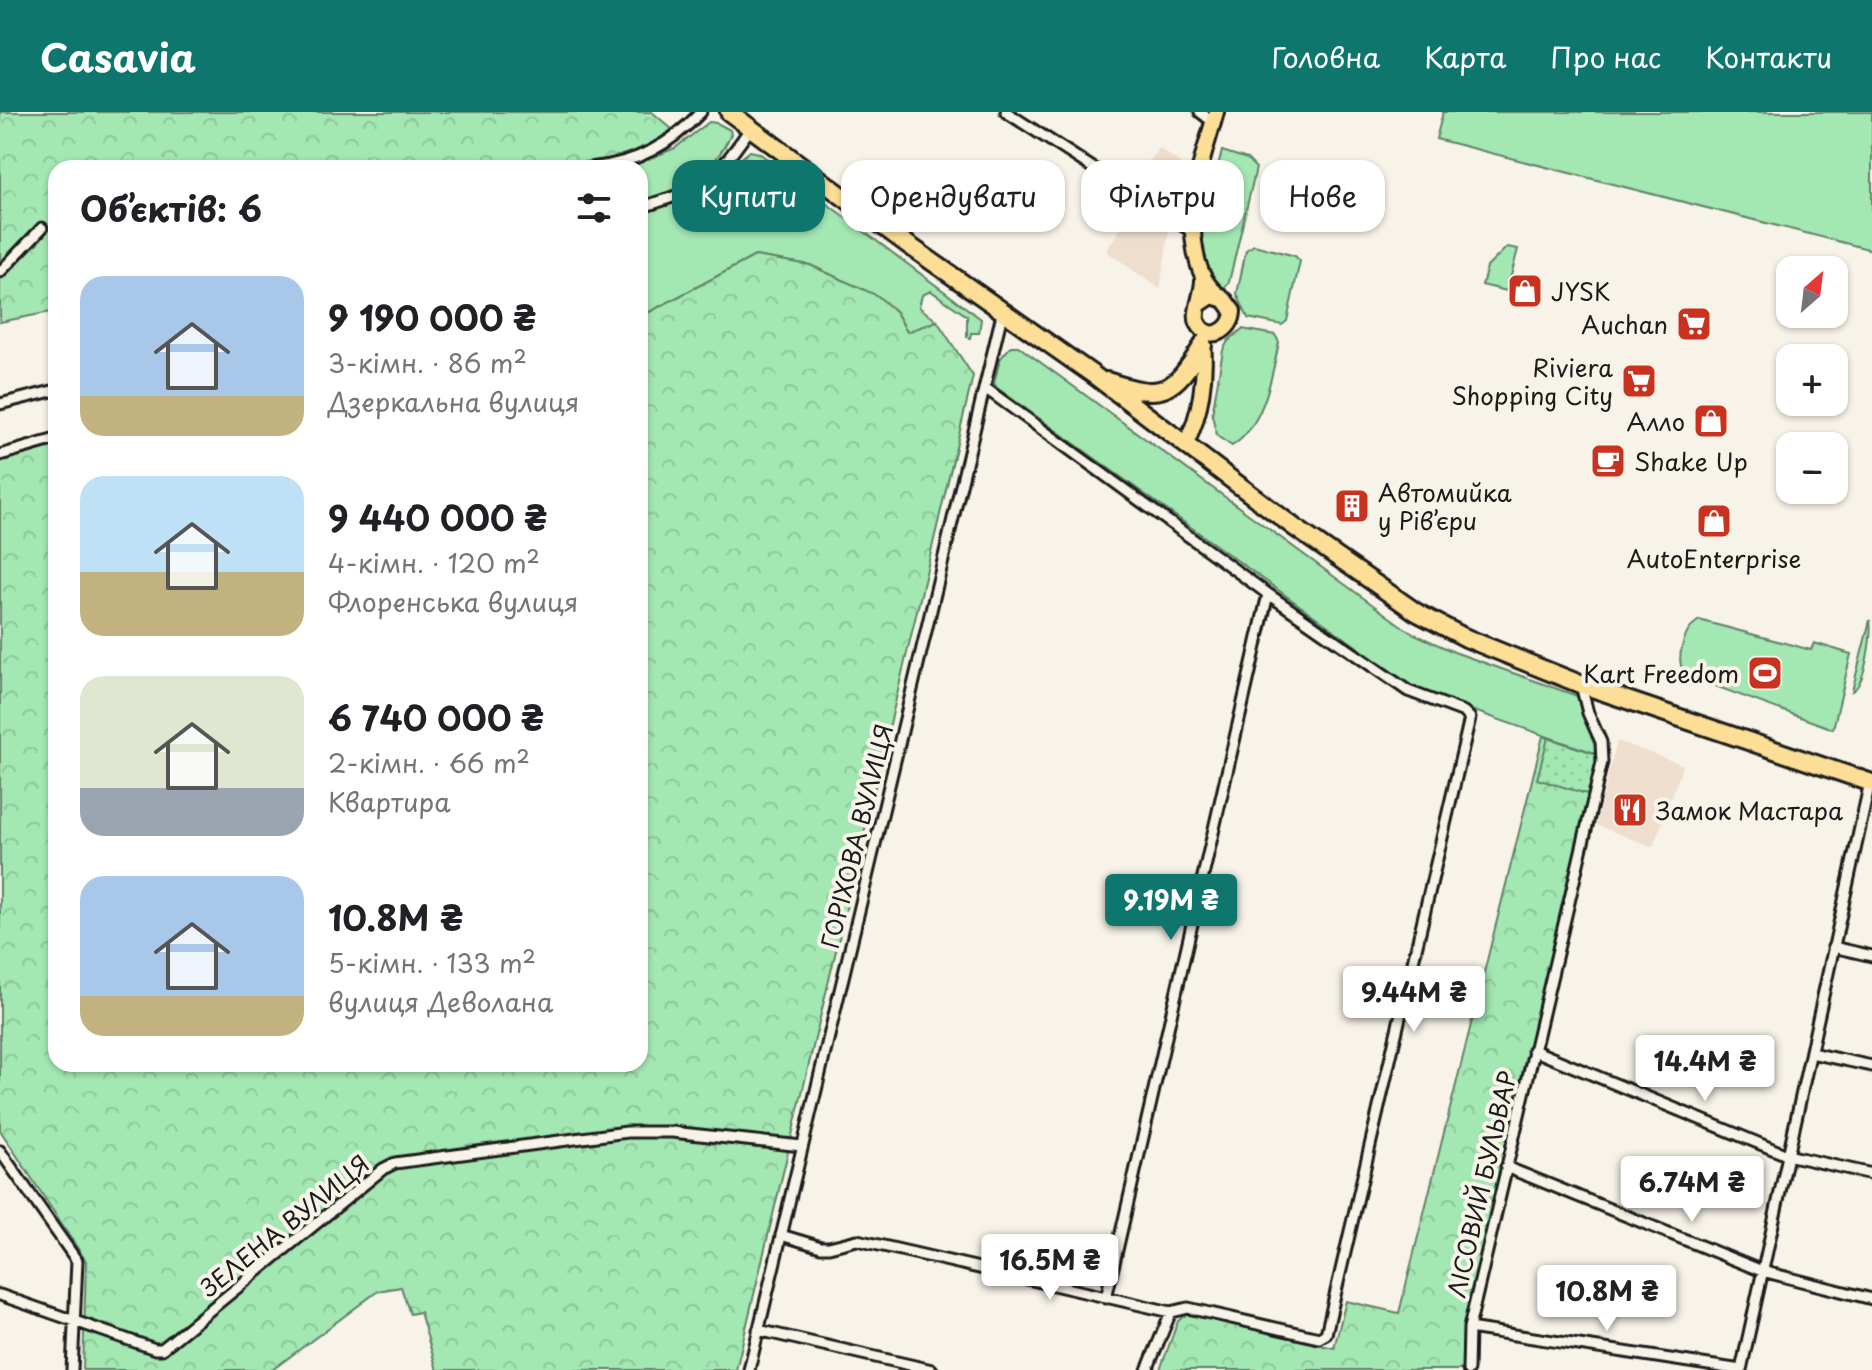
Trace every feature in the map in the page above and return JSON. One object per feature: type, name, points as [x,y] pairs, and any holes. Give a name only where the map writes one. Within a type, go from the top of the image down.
[{"type":"highway","points":[[729,112],[907,244],[1095,376],[1341,561],[1416,612],[1466,638],[1580,684],[1871,783]]},
{"type":"highway","points":[[1095,376],[1142,391],[1165,389],[1184,375],[1203,345]]},
{"type":"main road","points":[[1204,160],[1215,117]]},
{"type":"main road","points":[[1185,445],[1194,427],[1203,371],[1203,345],[1197,313],[1203,278],[1191,232]]},
{"type":"main road","points":[[1203,278],[1229,303],[1233,311],[1231,325],[1211,349],[1203,371]]},
{"type":"main road","points":[[1200,304],[1212,296],[1221,297]]},
{"type":"main road","points":[[1198,322],[1207,331],[1224,331]]},
{"type":"street","points":[[627,160],[660,148],[681,133],[701,112]]},
{"type":"street","points":[[1006,112],[1081,160]]},
{"type":"street","points":[[1200,112],[1215,117]]},
{"type":"street","points":[[648,205],[704,182],[726,161],[751,128]]},
{"type":"street","points":[[0,272],[42,228]]},
{"type":"street","name":"ГОРІХОВА ВУЛИЦЯ","points":[[749,1370],[1003,310]]},
{"type":"street","points":[[781,1235],[821,1247],[857,1240],[1171,1312],[1188,1308],[1323,1337],[1470,718],[1464,712],[1408,691],[1268,594],[985,388]]},
{"type":"street","points":[[0,404],[48,392]]},
{"type":"street","points":[[0,455],[48,441]]},
{"type":"street","points":[[1106,1298],[1268,594]]},
{"type":"street","name":"ЛІСОВИЙ БУЛЬВАР","points":[[1468,1370],[1469,1328],[1602,762],[1601,742],[1580,684]]},
{"type":"street","points":[[1469,1328],[1741,1370],[1871,783]]},
{"type":"street","points":[[1833,947],[1872,956]]},
{"type":"street","points":[[1533,1050],[1787,1155],[1872,1174]]},
{"type":"street","points":[[1811,1053],[1872,1066]]},
{"type":"street","name":"ЗЕЛЕНА ВУЛИЦЯ","points":[[0,1295],[162,1349],[383,1169],[395,1163],[627,1132],[672,1132],[802,1146]]},
{"type":"street","points":[[0,1151],[77,1261],[72,1370]]},
{"type":"street","points":[[1506,1167],[1762,1271],[1872,1299]]},
{"type":"street","points":[[1147,1370],[1171,1312]]},
{"type":"street","points":[[758,1330],[932,1370]]},
{"type":"shaded area","points":[[1159,148],[1176,160],[1150,160]]},
{"type":"shaded area","points":[[1118,232],[1169,232],[1160,289],[1106,251]]},
{"type":"shaded area","points":[[1617,741],[1683,765],[1653,847],[1596,825]]},
{"type":"green space","points":[[0,112],[652,112],[673,130],[640,150],[594,160],[48,160],[48,313],[0,322]]},
{"type":"green space","points":[[1443,112],[1872,112],[1872,250],[1436,139]]},
{"type":"green space","points":[[709,122],[730,130],[731,134],[715,160],[672,160],[672,189],[648,199],[646,160],[675,148]]},
{"type":"green space","points":[[750,151],[768,160],[739,160]]},
{"type":"green space","points":[[1222,151],[1247,159],[1256,168],[1244,219],[1244,160],[1219,160]]},
{"type":"green space","points":[[672,200],[672,232],[825,232],[825,202],[841,214],[841,232],[865,232],[981,319],[979,333],[971,333],[970,338],[967,337],[967,316],[931,291],[922,295],[919,307],[937,321],[907,332],[896,312],[877,296],[810,265],[755,256],[648,313],[648,209]]},
{"type":"green space","points":[[1203,232],[1241,232],[1229,282],[1225,287],[1219,288],[1209,275],[1203,259]]},
{"type":"green space","points":[[1254,245],[1295,256],[1300,261],[1287,321],[1282,325],[1248,318],[1237,294],[1246,250]]},
{"type":"green space","points":[[1507,247],[1518,249],[1507,291],[1482,285],[1487,267]]},
{"type":"green space","points":[[755,256],[810,265],[878,296],[896,312],[907,332],[937,321],[973,376],[736,1370],[437,1370],[420,1312],[410,1314],[401,1287],[378,1291],[272,1370],[83,1370],[86,1261],[0,1130],[0,460],[48,446],[48,1072],[648,1072],[648,313]]},
{"type":"green space","points":[[1242,329],[1275,335],[1279,342],[1259,413],[1243,437],[1232,446],[1217,436],[1212,415],[1223,350]]},
{"type":"green space","points":[[1011,346],[1018,346],[1410,632],[1454,652],[1580,697],[1600,755],[1420,692],[997,388],[994,383],[1000,359]]},
{"type":"green space","name":"Kart Freedom","points":[[1699,620],[1811,650],[1814,643],[1851,654],[1833,729],[1685,675],[1680,661],[1682,645]]},
{"type":"green space","points":[[1870,620],[1864,669],[1857,687],[1852,691]]},
{"type":"green space","points":[[1543,736],[1600,755],[1464,1370],[1160,1370],[1178,1321],[1186,1314],[1334,1348],[1346,1301],[1399,1313]]},
{"type":"green space","points":[[1548,738],[1600,755],[1590,795],[1537,779]]},
{"type":"place","name":"JYSK","points":[[1525,291]]},
{"type":"place","name":"Auchan","points":[[1694,324]]},
{"type":"place","name":"Riviera Shopping City","points":[[1639,381]]},
{"type":"place","name":"Алло","points":[[1711,421]]},
{"type":"place","name":"Shake Up","points":[[1608,461]]},
{"type":"place","name":"Автомийка у Рівʼєри","points":[[1352,506]]},
{"type":"place","name":"AutoEnterprise","points":[[1714,521]]},
{"type":"place","name":"Kart Freedom","points":[[1765,673]]},
{"type":"place","name":"Замок Мастара","points":[[1630,810]]}]
